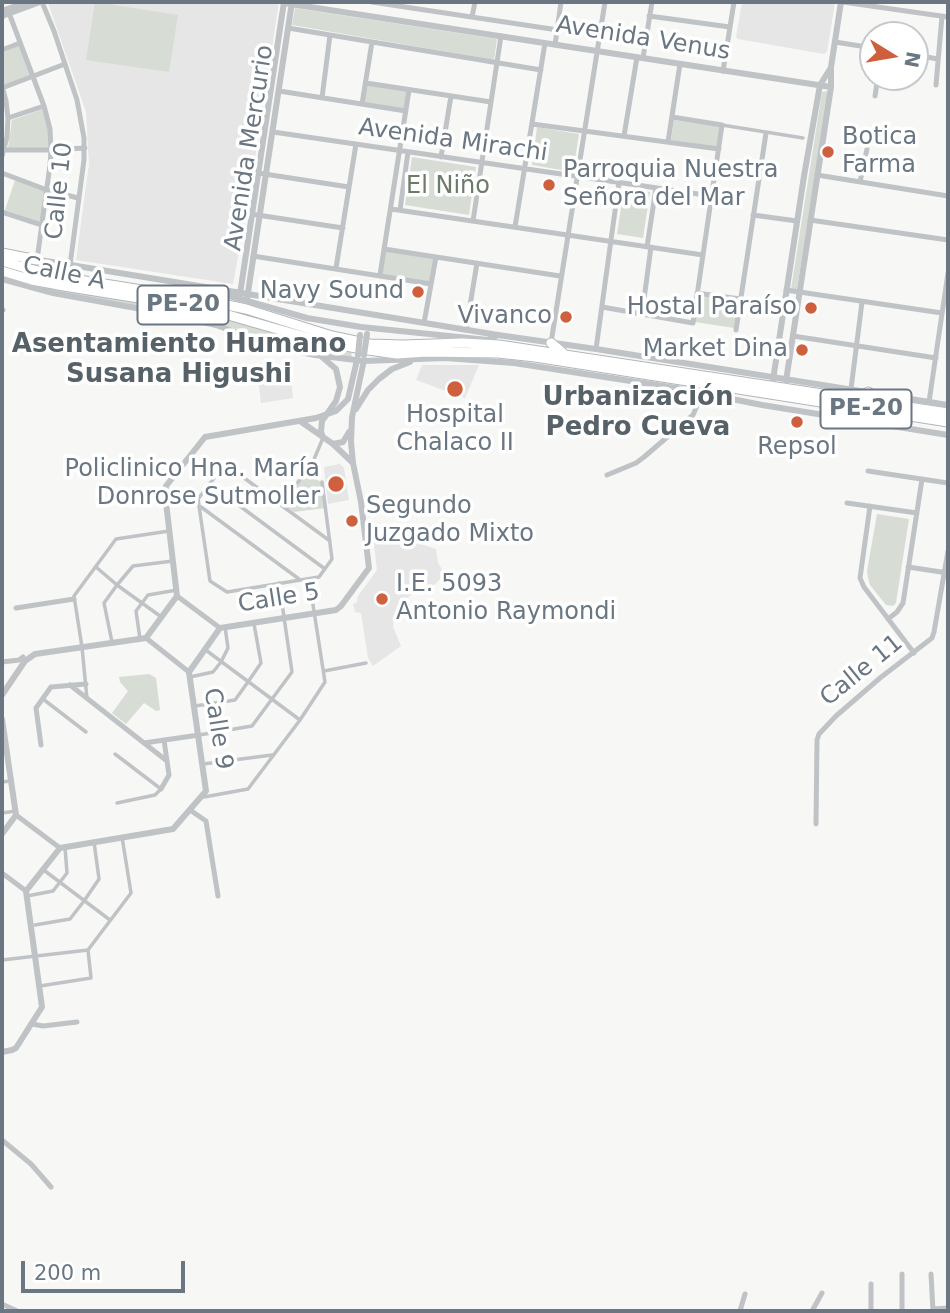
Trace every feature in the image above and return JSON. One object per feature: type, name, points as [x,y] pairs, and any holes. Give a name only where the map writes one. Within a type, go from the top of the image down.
[{"type":"highway","points":[[2,251],[37,260]]},
{"type":"highway","name":"PE-20","points":[[2,261],[79,280],[246,309],[397,354],[498,353],[772,386]]},
{"type":"highway","name":"PE-20","points":[[2,271],[64,286],[207,309],[312,339],[362,345],[482,344],[564,354],[948,413]]},
{"type":"highway","points":[[551,343],[564,354]]},
{"type":"highway","name":"PE-20","points":[[785,388],[849,406],[948,422]]},
{"type":"highway","points":[[868,392],[887,404]]},
{"type":"highway","points":[[827,415],[849,406]]},
{"type":"street","points":[[4,13],[27,2]]},
{"type":"street","points":[[4,13],[41,2]]},
{"type":"street","name":"Calle 10","points":[[41,2],[54,31],[80,111],[85,148],[70,265]]},
{"type":"street","points":[[372,2],[401,4],[558,30]]},
{"type":"street","points":[[472,17],[475,2]]},
{"type":"street","points":[[555,45],[561,2]]},
{"type":"street","points":[[551,343],[605,2]]},
{"type":"street","points":[[624,136],[652,2]]},
{"type":"street","points":[[723,71],[734,2]]},
{"type":"street","points":[[785,388],[842,2],[886,5],[945,17],[936,85]]},
{"type":"street","name":"Avenida Venus","points":[[288,3],[831,87]]},
{"type":"street","name":"Avenida Mercurio","points":[[244,297],[262,174],[276,112],[288,29],[288,3]]},
{"type":"street","name":"Avenida Mercurio","points":[[262,174],[267,110],[288,3]]},
{"type":"street","points":[[4,13],[20,43],[50,129],[51,150],[37,260],[189,284],[244,297],[596,349],[772,386],[851,389],[948,405]]},
{"type":"street","points":[[649,16],[730,27]]},
{"type":"street","points":[[288,29],[541,70]]},
{"type":"street","points":[[322,98],[330,35]]},
{"type":"street","points":[[473,221],[501,36]]},
{"type":"street","points":[[362,104],[373,42]]},
{"type":"street","points":[[835,42],[859,46]]},
{"type":"street","points":[[2,50],[20,43]]},
{"type":"street","points":[[515,227],[545,43]]},
{"type":"street","points":[[929,58],[938,60]]},
{"type":"street","points":[[65,64],[2,87],[8,118],[3,153],[85,148]]},
{"type":"street","points":[[668,142],[680,64]]},
{"type":"street","points":[[772,386],[820,85],[831,67]]},
{"type":"street","points":[[366,83],[491,102]]},
{"type":"street","points":[[380,275],[409,90]]},
{"type":"street","points":[[279,91],[406,111]]},
{"type":"street","points":[[875,96],[876,91]]},
{"type":"street","points":[[441,157],[451,96]]},
{"type":"street","points":[[8,118],[44,106]]},
{"type":"street","points":[[267,110],[276,112]]},
{"type":"street","points":[[672,117],[803,138]]},
{"type":"street","points":[[532,124],[719,149]]},
{"type":"street","points":[[601,307],[693,323],[722,125]]},
{"type":"street","name":"Avenida Mirachi","points":[[273,132],[712,196]]},
{"type":"street","points":[[736,330],[766,132]]},
{"type":"street","points":[[336,268],[356,144]]},
{"type":"street","points":[[860,182],[867,149]]},
{"type":"street","points":[[400,210],[408,152]]},
{"type":"street","points":[[2,173],[78,198]]},
{"type":"street","points":[[262,174],[349,187]]},
{"type":"street","points":[[817,175],[948,196]]},
{"type":"street","points":[[596,349],[619,182]]},
{"type":"street","points":[[642,314],[656,188]]},
{"type":"street","points":[[390,209],[703,255]]},
{"type":"street","points":[[2,212],[42,225]]},
{"type":"street","points":[[255,215],[343,228]]},
{"type":"street","name":"Avenida Mercurio","points":[[244,297],[253,256],[255,215]]},
{"type":"street","points":[[753,215],[797,221]]},
{"type":"street","points":[[810,220],[948,240]]},
{"type":"street","points":[[384,249],[560,276]]},
{"type":"street","points":[[253,256],[431,284]]},
{"type":"street","points":[[424,323],[436,257]]},
{"type":"street","points":[[466,330],[477,263]]},
{"type":"street","points":[[929,402],[948,273]]},
{"type":"street","name":"Calle A","points":[[2,279],[53,293],[216,325],[277,347],[320,356],[362,345]]},
{"type":"street","points":[[786,290],[942,313]]},
{"type":"street","points":[[697,293],[740,299]]},
{"type":"street","points":[[244,297],[307,318],[362,345],[415,359],[514,363],[948,435]]},
{"type":"street","points":[[851,389],[862,302]]},
{"type":"street","points":[[362,345],[488,340],[498,335]]},
{"type":"street","points":[[793,335],[936,358]]},
{"type":"street","points":[[2,662],[24,659],[35,654],[143,639],[177,593],[164,495],[166,486],[205,436],[299,421],[326,415],[342,406],[348,399],[362,345]]},
{"type":"street","points":[[353,463],[351,429],[362,345]]},
{"type":"street","points":[[281,504],[312,464],[323,438],[320,427],[322,421],[339,395],[340,377],[335,366],[320,356]]},
{"type":"street","points":[[352,417],[360,401],[379,379],[392,369],[415,359]]},
{"type":"street","points":[[607,475],[644,457],[693,415],[702,394]]},
{"type":"street","points":[[299,421],[332,444],[353,463]]},
{"type":"street","points":[[332,444],[344,440],[351,429]]},
{"type":"street","name":"Calle 5","points":[[223,628],[336,610],[341,606],[369,565],[353,463]]},
{"type":"street","points":[[322,482],[330,541],[332,559],[318,578],[227,593],[211,582],[199,497],[225,464],[330,541]]},
{"type":"street","points":[[868,471],[948,483]]},
{"type":"street","points":[[888,620],[903,603],[922,479]]},
{"type":"street","points":[[210,484],[325,569]]},
{"type":"street","points":[[848,503],[916,513]]},
{"type":"street","points":[[199,506],[300,580]]},
{"type":"street","points":[[870,506],[860,578],[914,653]]},
{"type":"street","points":[[87,699],[74,598],[116,539],[169,531]]},
{"type":"street","name":"Calle 11","points":[[816,824],[819,734],[880,678],[927,643],[934,632],[947,572],[948,551]]},
{"type":"street","points":[[112,643],[104,603],[117,585],[133,566],[173,561]]},
{"type":"street","points":[[908,566],[947,572]]},
{"type":"street","points":[[96,567],[160,616]]},
{"type":"street","points":[[26,894],[62,847],[173,829],[204,794],[247,790],[325,682],[309,579]]},
{"type":"street","points":[[144,743],[251,727],[292,671],[279,583]]},
{"type":"street","points":[[177,593],[223,628],[228,648],[212,673],[189,675],[143,639],[136,612],[142,603],[149,594],[177,593]]},
{"type":"street","points":[[16,608],[74,598]]},
{"type":"street","points":[[194,706],[235,700],[248,682],[261,663],[255,625],[252,622]]},
{"type":"street","points":[[189,675],[223,628]]},
{"type":"street","points":[[207,651],[300,720]]},
{"type":"street","points":[[2,695],[24,659]]},
{"type":"street","points":[[324,671],[366,663]]},
{"type":"street","name":"Calle 9","points":[[189,675],[203,764],[204,794]]},
{"type":"street","points":[[41,745],[36,708],[51,687],[86,684]]},
{"type":"street","points":[[70,685],[167,761]]},
{"type":"street","points":[[43,699],[86,732]]},
{"type":"street","points":[[2,719],[4,751],[16,813],[2,834]]},
{"type":"street","points":[[117,803],[155,795],[161,789],[169,775],[164,740]]},
{"type":"street","points":[[115,754],[161,789]]},
{"type":"street","points":[[203,764],[272,755]]},
{"type":"street","points":[[2,782],[10,781]]},
{"type":"street","points":[[190,810],[206,822],[218,897]]},
{"type":"street","points":[[2,813],[16,813],[62,847],[67,873],[52,891],[26,894]]},
{"type":"street","points":[[40,986],[91,978],[88,950],[131,893],[122,837]]},
{"type":"street","points":[[35,925],[70,919],[84,901],[99,879],[94,842]]},
{"type":"street","points":[[45,871],[110,920]]},
{"type":"street","points":[[2,873],[26,894],[41,1007],[16,1048],[2,1052]]},
{"type":"street","points":[[2,960],[88,950]]},
{"type":"street","points":[[32,1024],[43,1026],[77,1022]]},
{"type":"street","points":[[2,1140],[31,1164],[51,1187]]},
{"type":"street","points":[[902,1274],[902,1311]]},
{"type":"street","points":[[931,1274],[933,1310],[948,1308]]},
{"type":"street","points":[[871,1284],[871,1311]]},
{"type":"street","points":[[812,1311],[822,1293]]},
{"type":"street","points":[[740,1311],[745,1294]]},
{"type":"street","points":[[2,1304],[17,1311]]},
{"type":"shaded area","points":[[279,2],[233,284],[76,260],[89,164],[86,112],[48,3]]},
{"type":"shaded area","points":[[742,2],[835,2],[827,52],[824,54],[738,39],[736,37]]},
{"type":"shaded area","name":"Hospital Chalaco II","points":[[422,365],[479,365],[465,398],[416,380]]},
{"type":"shaded area","points":[[291,380],[293,398],[261,403],[259,385]]},
{"type":"shaded area","name":"Policlinico Hna. María Donrose Sutmoller","points":[[340,464],[344,468],[349,500],[328,504],[324,467]]},
{"type":"shaded area","name":"I.E. 5093 Antonio Raymondi","points":[[387,533],[436,549],[438,563],[445,574],[429,590],[419,588],[406,599],[394,619],[393,627],[401,646],[373,666],[368,658],[361,613],[355,612],[353,604],[357,602],[358,596],[377,570],[373,535]]},
{"type":"green space","points":[[95,2],[178,15],[169,72],[86,60]]},
{"type":"green space","points":[[295,8],[497,39],[494,60],[292,25]]},
{"type":"green space","points":[[18,46],[30,75],[4,85],[2,53]]},
{"type":"green space","points":[[367,84],[408,91],[404,110],[363,103]]},
{"type":"green space","points":[[827,91],[797,288],[791,289],[822,92]]},
{"type":"green space","points":[[43,109],[50,148],[8,148],[12,120]]},
{"type":"green space","points":[[674,120],[721,127],[717,147],[671,140]]},
{"type":"green space","points":[[537,127],[579,134],[573,172],[532,165]]},
{"type":"green space","name":"El Niño","points":[[412,157],[476,167],[469,215],[405,205]]},
{"type":"green space","points":[[15,180],[46,192],[41,222],[5,210]]},
{"type":"green space","points":[[624,188],[650,192],[643,238],[617,234]]},
{"type":"green space","points":[[386,249],[434,257],[430,283],[380,275]]},
{"type":"green space","points":[[2,274],[55,288],[217,317],[351,352],[352,357],[294,348],[216,322],[43,288],[2,277]]},
{"type":"green space","points":[[700,292],[739,298],[734,328],[695,322]]},
{"type":"green space","points":[[307,472],[322,483],[325,508],[294,512],[282,504]]},
{"type":"green space","points":[[877,514],[909,519],[896,603],[893,606],[886,605],[870,585],[868,578]]},
{"type":"green space","points":[[149,674],[156,678],[160,710],[156,711],[144,703],[126,724],[112,713],[128,691],[119,677]]},
{"type":"place","name":"Botica Farma","points":[[828,152]]},
{"type":"place","name":"Parroquia Nuestra Señora del Mar","points":[[549,185]]},
{"type":"place","name":"Navy Sound","points":[[418,292]]},
{"type":"place","name":"Hostal Paraíso","points":[[811,308]]},
{"type":"place","name":"Vivanco","points":[[566,317]]},
{"type":"place","name":"Market Dina","points":[[802,350]]},
{"type":"place","name":"Hospital Chalaco II","points":[[455,389]]},
{"type":"place","name":"Repsol","points":[[797,422]]},
{"type":"place","name":"Policlinico Hna. María Donrose Sutmoller","points":[[336,484]]},
{"type":"place","name":"Segundo Juzgado Mixto","points":[[352,521]]},
{"type":"place","name":"I.E. 5093 Antonio Raymondi","points":[[382,599]]},
{"type":"district","name":"Asentamiento Humano Susana Higushi","points":[[179,360]]},
{"type":"district","name":"Urbanización Pedro Cueva","points":[[638,413]]}]
